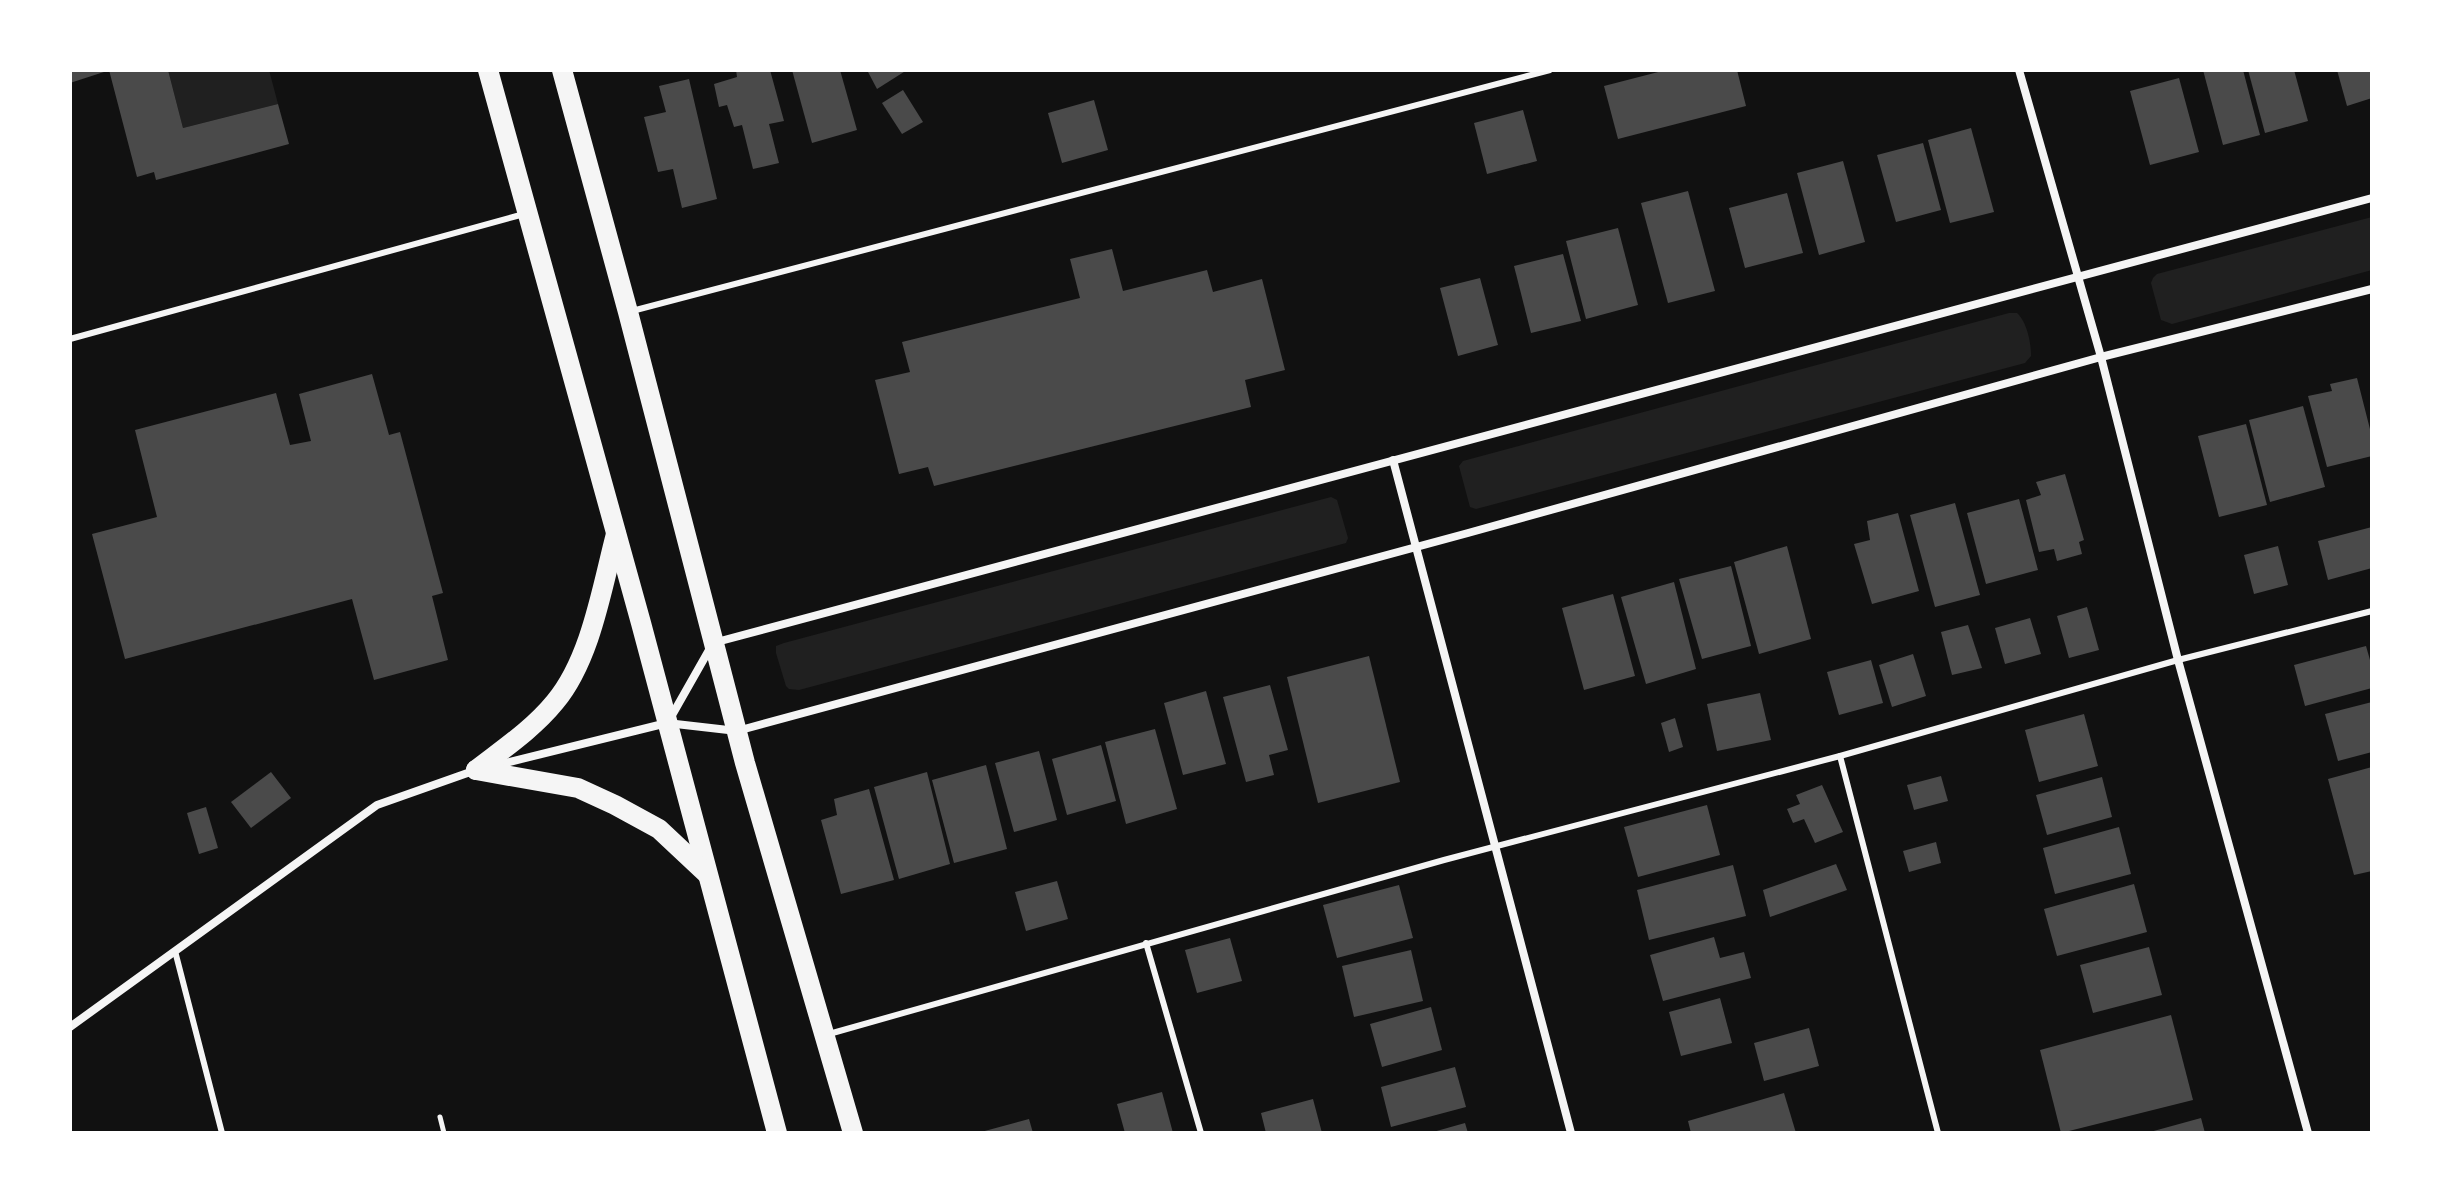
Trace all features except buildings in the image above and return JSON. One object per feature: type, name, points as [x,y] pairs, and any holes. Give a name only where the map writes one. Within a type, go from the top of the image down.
[{"type":"main road","points":[[488,70],[777,1133]]},
{"type":"main road","points":[[562,70],[737,731],[853,1133]]},
{"type":"main road","points":[[476,770],[534,725],[557,700],[577,669],[616,534]]},
{"type":"main road","points":[[476,770],[578,788],[659,829],[707,874]]},
{"type":"street","points":[[2019,70],[2101,357],[2178,660],[2308,1133]]},
{"type":"street","points":[[667,723],[713,643],[2372,198]]},
{"type":"street","points":[[70,1027],[377,805],[476,770],[667,723],[737,731],[2101,357],[2372,289]]},
{"type":"street","points":[[1393,460],[1571,1133]]},
{"type":"lane","points":[[628,312],[1550,70]]},
{"type":"lane","points":[[70,339],[527,214]]},
{"type":"lane","points":[[825,1035],[1146,943],[1840,756],[2178,660],[2372,611]]},
{"type":"lane","points":[[1840,756],[1938,1133]]},
{"type":"lane","points":[[1146,943],[1201,1133]]},
{"type":"lane","points":[[175,951],[222,1133]]},
{"type":"path","points":[[440,1117],[444,1133]]},
{"type":"shaded area","points":[[168,70],[269,70],[278,104],[183,128]]},
{"type":"shaded area","points":[[2372,217],[2372,270],[2172,324],[2161,320],[2151,283],[2157,274]]},
{"type":"shaded area","points":[[2017,313],[2028,333],[2031,356],[2025,363],[1476,509],[1470,507],[1459,466],[1463,461]]},
{"type":"shaded area","points":[[1331,497],[1337,500],[1348,538],[1346,543],[799,690],[786,686],[776,653],[776,646],[784,643]]}]
